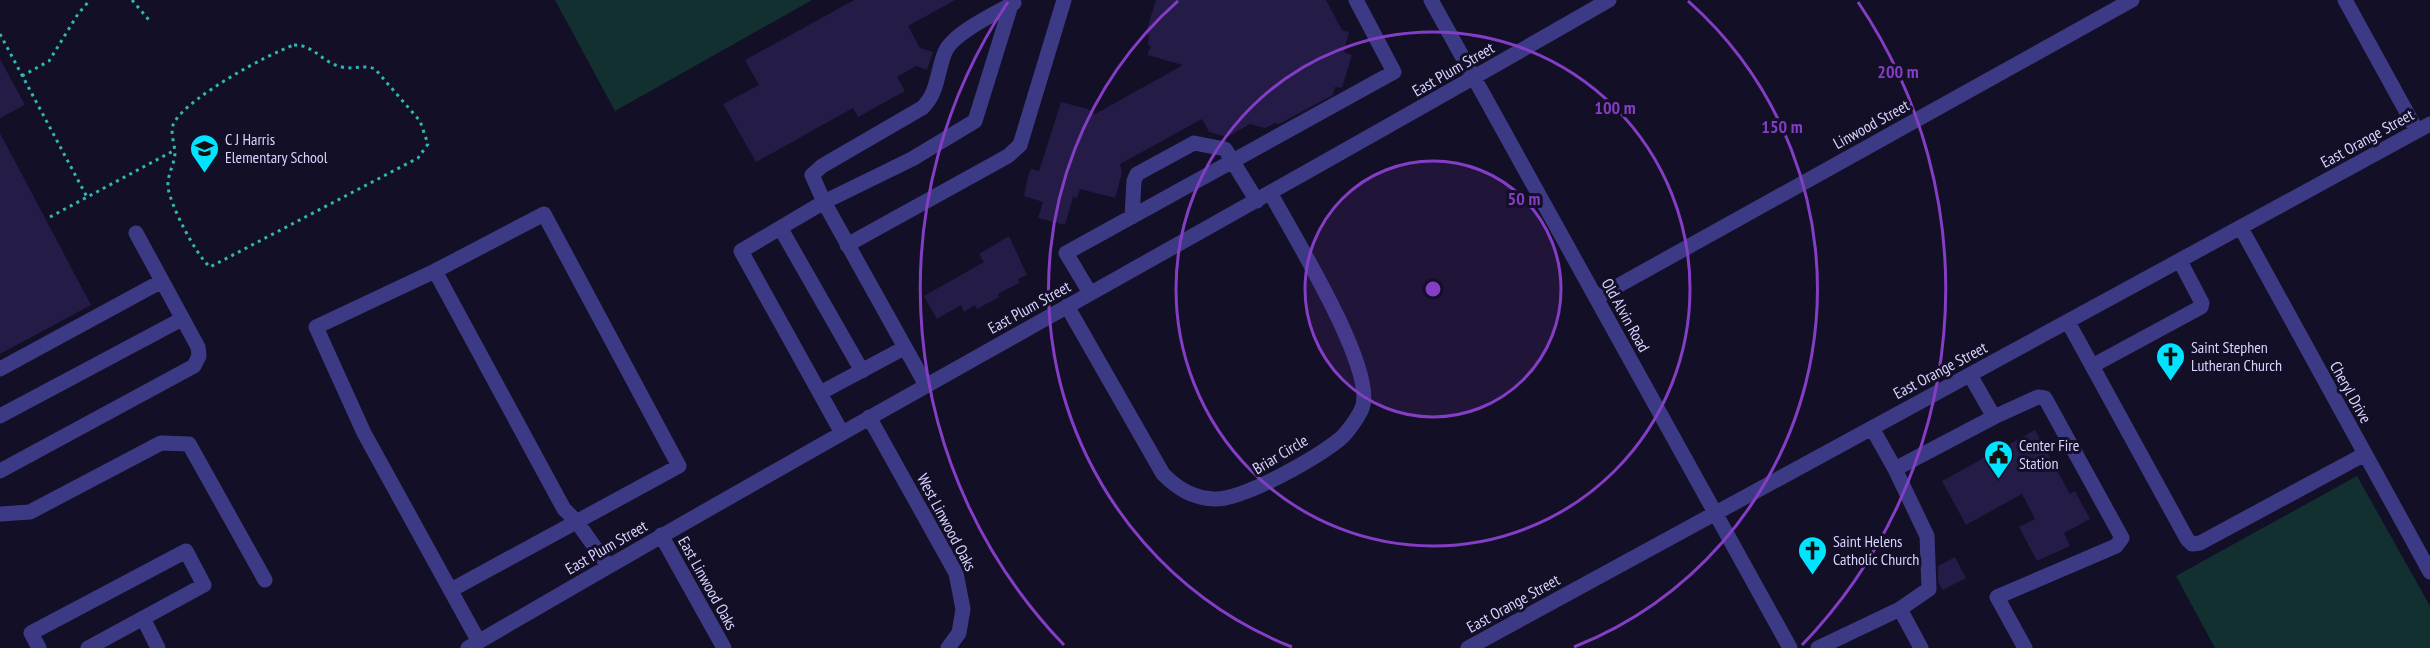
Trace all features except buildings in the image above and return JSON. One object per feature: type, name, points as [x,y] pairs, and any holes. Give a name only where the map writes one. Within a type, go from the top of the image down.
[{"type":"street","points":[[847,245],[1008,156],[1020,144],[1064,0]]},
{"type":"street","points":[[1090,293],[1066,253],[1394,72],[1356,0]]},
{"type":"street","name":"Old Alvin Road","points":[[1431,0],[1790,648]]},
{"type":"street","name":"East Plum Street","points":[[474,645],[869,417],[1271,194],[1609,0]]},
{"type":"street","name":"Linwood Street","points":[[1596,298],[2132,0]]},
{"type":"street","points":[[2345,0],[2423,128]]},
{"type":"street","points":[[927,385],[847,245],[812,175],[822,166],[922,108],[930,101],[946,50],[976,23],[1015,2]]},
{"type":"street","points":[[842,433],[741,251],[824,202],[912,159],[975,121],[1015,2]]},
{"type":"street","name":"East Orange Street","points":[[1468,648],[2423,128]]},
{"type":"street","points":[[1132,217],[1134,181],[1137,174],[1194,143],[1225,149],[1235,161],[1257,201]]},
{"type":"street","name":"Briar Circle","points":[[1067,306],[1163,474],[1181,491],[1215,499],[1255,489],[1342,438],[1363,405],[1362,374],[1347,337],[1271,194]]},
{"type":"street","points":[[451,590],[680,466],[544,214],[435,271],[316,327],[364,433],[451,590],[474,645]]},
{"type":"street","name":"Cheryl Drive","points":[[2241,228],[2430,572]]},
{"type":"street","points":[[781,229],[862,371]]},
{"type":"street","points":[[0,471],[194,366],[199,356],[198,347],[136,233]]},
{"type":"street","points":[[2092,366],[2201,307],[2202,303],[2180,261]]},
{"type":"street","points":[[435,271],[564,509],[577,522],[608,566]]},
{"type":"street","points":[[0,369],[162,281]]},
{"type":"street","points":[[0,416],[182,319]]},
{"type":"street","points":[[2068,322],[2187,539],[2193,544],[2200,543],[2365,454]]},
{"type":"street","points":[[820,393],[904,348]]},
{"type":"street","points":[[1970,375],[1994,417]]},
{"type":"street","points":[[1895,469],[1994,417],[2038,397],[2045,398],[2122,538],[2116,546],[1997,597],[2025,648]]},
{"type":"street","name":"West Linwood Oaks","points":[[869,417],[956,573],[963,609],[958,633],[948,648]]},
{"type":"street","points":[[1818,648],[1900,609],[1929,589],[1927,536],[1895,469],[1872,428]]},
{"type":"street","points":[[0,514],[30,512],[161,443],[189,444],[265,580]]},
{"type":"street","name":"East Linwood Oaks","points":[[661,536],[724,648]]},
{"type":"street","points":[[39,648],[31,633],[186,551],[204,585],[87,648]]},
{"type":"street","points":[[1900,609],[1921,648]]},
{"type":"street","points":[[143,618],[158,648]]},
{"type":"path","points":[[22,76],[49,61],[78,14],[90,0]]},
{"type":"path","points":[[132,0],[149,20]]},
{"type":"path","points":[[0,34],[87,197]]},
{"type":"path","points":[[294,45],[304,45],[341,67],[365,65],[375,69],[420,121],[428,144],[418,158],[210,267],[171,201],[169,175],[175,162],[175,150],[171,128],[176,119],[189,106],[277,52],[294,45]]},
{"type":"path","points":[[50,217],[175,150]]},
{"type":"green space","points":[[555,0],[812,0],[615,111]]},
{"type":"green space","points":[[2357,476],[2430,606],[2430,648],[2215,648],[2176,576]]},
{"type":"place","name":"C J Harris Elementary School","points":[[204,174]]},
{"type":"place","name":"Saint Stephen Lutheran Church","points":[[2170,382]]},
{"type":"place","name":"Center Fire Station","points":[[1998,480]]},
{"type":"place","name":"Saint Helens Catholic Church","points":[[1812,576]]}]
